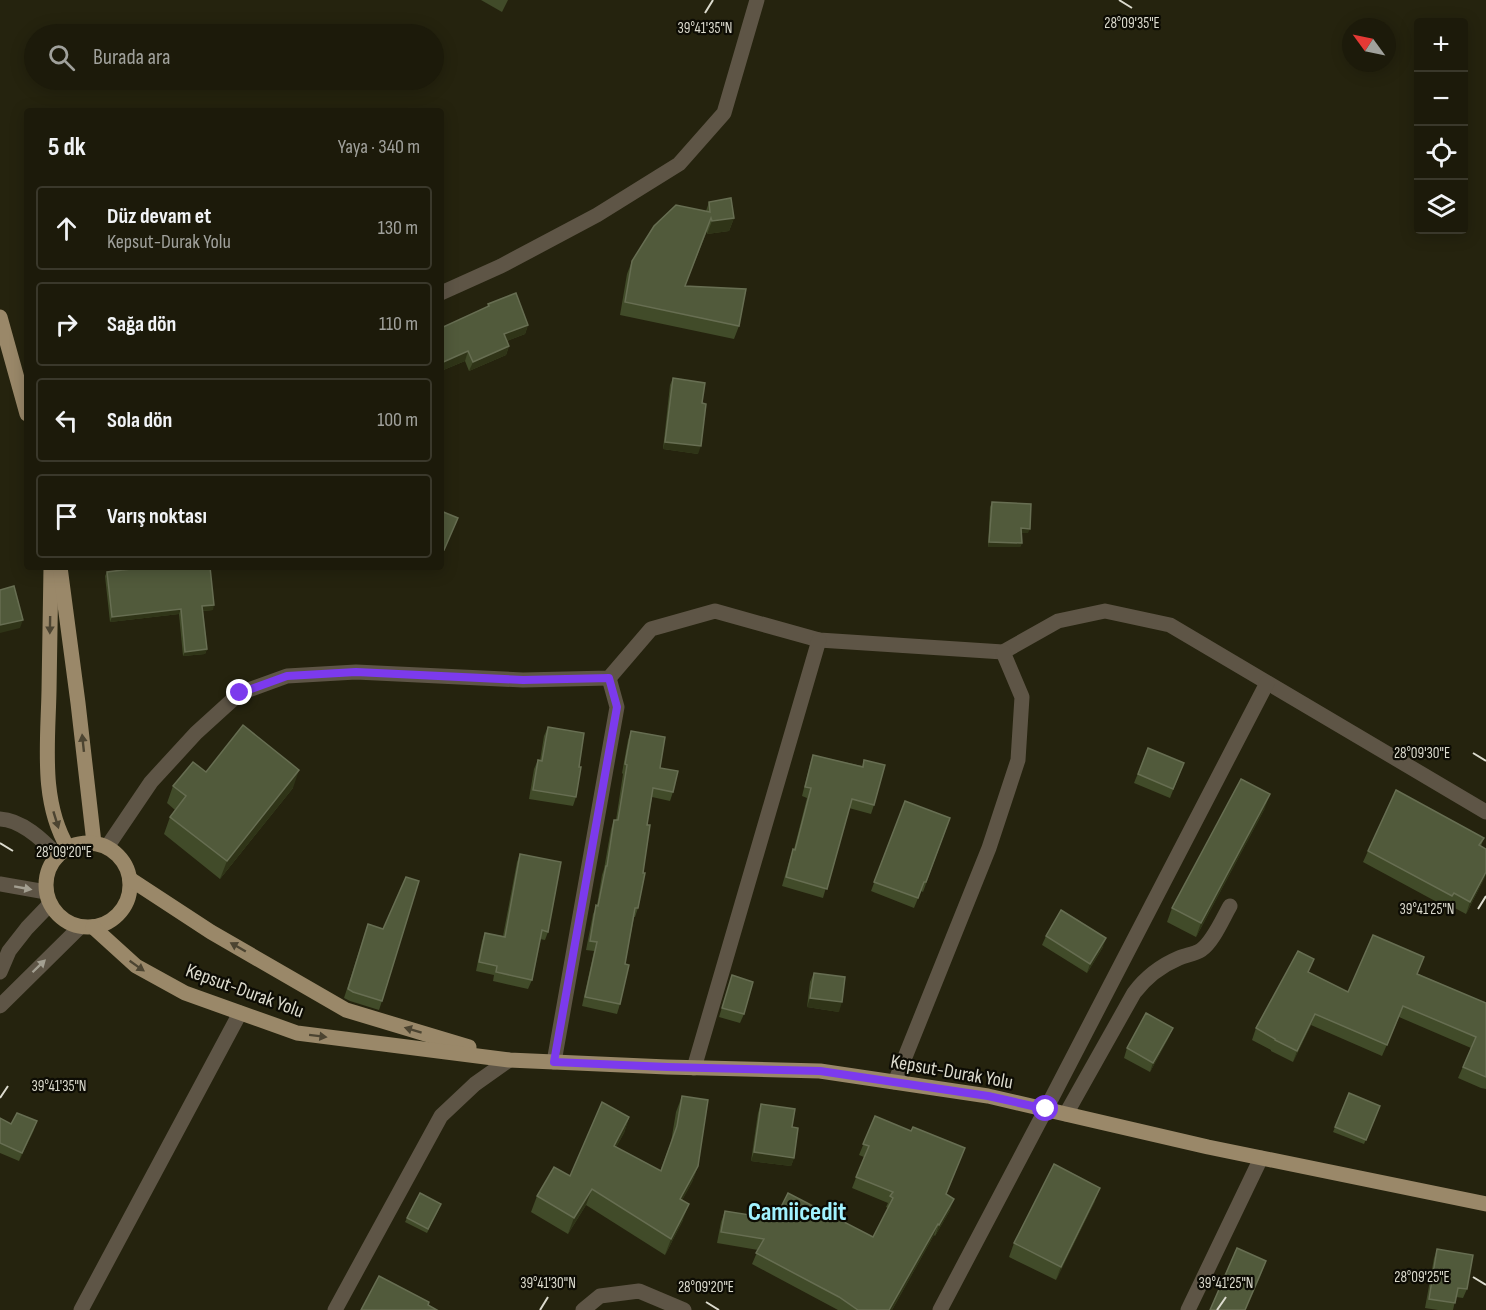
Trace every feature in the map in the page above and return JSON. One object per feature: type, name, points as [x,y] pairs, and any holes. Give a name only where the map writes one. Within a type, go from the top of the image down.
[{"type":"main road","points":[[0,317],[24,403]]},
{"type":"main road","points":[[51,570],[48,783],[53,815],[61,836],[63,852]]},
{"type":"main road","points":[[60,570],[78,703],[101,845]]},
{"type":"main road","points":[[81,843],[101,845],[118,855],[126,866],[130,879],[130,893],[125,905],[117,916],[106,924],[87,927],[68,923],[57,915],[48,898],[46,879],[50,867],[63,852],[81,843]]},
{"type":"main road","name":"Kepsut-Durak Yolu","points":[[130,879],[211,932],[346,1010],[509,1059]]},
{"type":"main road","name":"Kepsut-Durak Yolu","points":[[87,927],[136,966],[185,993],[297,1033],[509,1059],[694,1068],[820,1071],[988,1096],[1208,1148],[1486,1204]]},
{"type":"street","points":[[444,292],[501,266],[597,215],[680,164],[724,113],[757,0]]},
{"type":"street","points":[[101,845],[151,782],[196,733],[240,693],[287,676],[356,672],[523,680],[609,678],[651,629],[715,611],[819,640],[1003,652],[1058,621],[1105,611],[1170,626],[1486,812]]},
{"type":"street","points":[[694,1068],[819,640]]},
{"type":"street","points":[[895,1082],[989,848],[1018,760],[1022,697],[1003,652]]},
{"type":"street","points":[[554,1062],[617,707],[609,678]]},
{"type":"street","points":[[940,1310],[1267,683]]},
{"type":"street","points":[[0,819],[8,819],[49,846],[63,852]]},
{"type":"street","points":[[0,884],[48,898],[9,951],[0,972]]},
{"type":"street","points":[[1066,1114],[1143,981],[1178,958],[1201,950],[1230,906]]},
{"type":"street","points":[[0,1006],[87,927]]},
{"type":"street","points":[[81,1310],[240,1013]]},
{"type":"street","points":[[335,1310],[441,1116],[475,1084],[509,1059]]},
{"type":"street","points":[[1188,1310],[1261,1158]]},
{"type":"street","points":[[583,1310],[600,1296],[639,1291],[684,1310]]},
{"type":"building","points":[[731,198],[734,218],[712,221],[711,218],[685,286],[746,289],[739,326],[625,302],[632,261],[654,226],[676,205],[710,212],[709,202]]},
{"type":"building","points":[[516,293],[528,325],[504,334],[509,346],[473,362],[468,351],[444,362],[444,327],[489,306],[488,304]]},
{"type":"building","points":[[673,378],[705,383],[702,403],[706,404],[701,446],[665,442]]},
{"type":"building","points":[[992,502],[1031,504],[1030,529],[1021,528],[1022,543],[989,542]]},
{"type":"building","points":[[444,512],[458,518],[444,550]]},
{"type":"building","points":[[210,570],[214,605],[202,606],[207,649],[185,652],[181,609],[112,617],[107,572]]},
{"type":"building","points":[[14,586],[23,620],[0,625],[0,590]]},
{"type":"building","points":[[243,725],[299,770],[227,861],[170,817],[186,796],[173,786],[193,762],[206,772]]},
{"type":"building","points":[[548,727],[584,733],[576,797],[533,790],[538,760],[542,761]]},
{"type":"building","points":[[631,731],[665,737],[660,768],[678,771],[673,792],[653,788],[647,825],[650,825],[643,873],[645,873],[638,908],[635,908],[625,964],[629,965],[620,1004],[585,997],[597,942],[590,941],[596,905],[598,906],[607,866],[614,820],[618,820]]},
{"type":"building","points":[[1148,748],[1184,763],[1173,789],[1138,774]]},
{"type":"building","points":[[813,755],[863,767],[864,760],[885,765],[874,805],[852,799],[827,889],[786,877],[811,788],[805,787]]},
{"type":"building","points":[[1241,779],[1270,794],[1201,923],[1172,908]]},
{"type":"building","points":[[1396,790],[1484,838],[1479,845],[1486,849],[1486,872],[1470,902],[1454,893],[1452,896],[1368,851]]},
{"type":"building","points":[[905,801],[950,818],[918,898],[874,882]]},
{"type":"building","points":[[520,854],[561,862],[548,932],[542,930],[532,980],[496,972],[497,966],[479,962],[485,933],[505,937]]},
{"type":"building","points":[[406,877],[419,881],[382,1001],[353,992],[348,989],[368,924],[383,929]]},
{"type":"building","points":[[1061,910],[1106,938],[1090,964],[1046,936]]},
{"type":"building","points":[[1373,935],[1424,957],[1417,974],[1486,1003],[1486,1077],[1463,1067],[1476,1037],[1403,1006],[1387,1045],[1315,1014],[1297,1051],[1256,1028],[1298,951],[1314,959],[1308,972],[1348,992]]},
{"type":"building","points":[[814,973],[845,977],[842,1002],[810,998]]},
{"type":"building","points":[[732,975],[753,982],[744,1014],[722,1008]]},
{"type":"building","points":[[1146,1013],[1173,1028],[1153,1063],[1127,1048]]},
{"type":"building","points":[[1349,1093],[1380,1106],[1366,1140],[1335,1127]]},
{"type":"building","points":[[682,1096],[708,1100],[698,1166],[680,1199],[689,1204],[671,1239],[592,1189],[574,1218],[537,1196],[554,1167],[570,1176],[602,1102],[629,1117],[614,1146],[661,1171],[677,1126]]},
{"type":"building","points":[[761,1104],[795,1109],[792,1127],[798,1128],[794,1158],[754,1152]]},
{"type":"building","points":[[17,1113],[37,1121],[22,1153],[0,1143],[0,1118],[11,1124]]},
{"type":"building","points":[[875,1116],[911,1131],[913,1127],[965,1148],[946,1194],[954,1199],[889,1310],[858,1310],[839,1297],[756,1253],[764,1239],[721,1232],[725,1211],[775,1219],[788,1193],[873,1237],[893,1198],[890,1196],[893,1192],[856,1177],[869,1146],[863,1144]]},
{"type":"building","points":[[1054,1164],[1100,1188],[1061,1267],[1014,1243]]},
{"type":"building","points":[[420,1193],[441,1204],[428,1229],[407,1218]]},
{"type":"building","points":[[1237,1248],[1266,1261],[1245,1310],[1210,1310]]},
{"type":"building","points":[[1437,1249],[1473,1255],[1467,1289],[1458,1288],[1455,1303],[1429,1299]]},
{"type":"building","points":[[379,1276],[429,1302],[428,1305],[437,1310],[361,1310]]},
{"type":"district","name":"Camiicedit","points":[[797,1211]]},
{"type":"route","points":[[240,693],[287,676],[356,672],[523,680],[609,678],[617,707],[554,1062],[820,1071],[988,1096],[1046,1109]]}]
